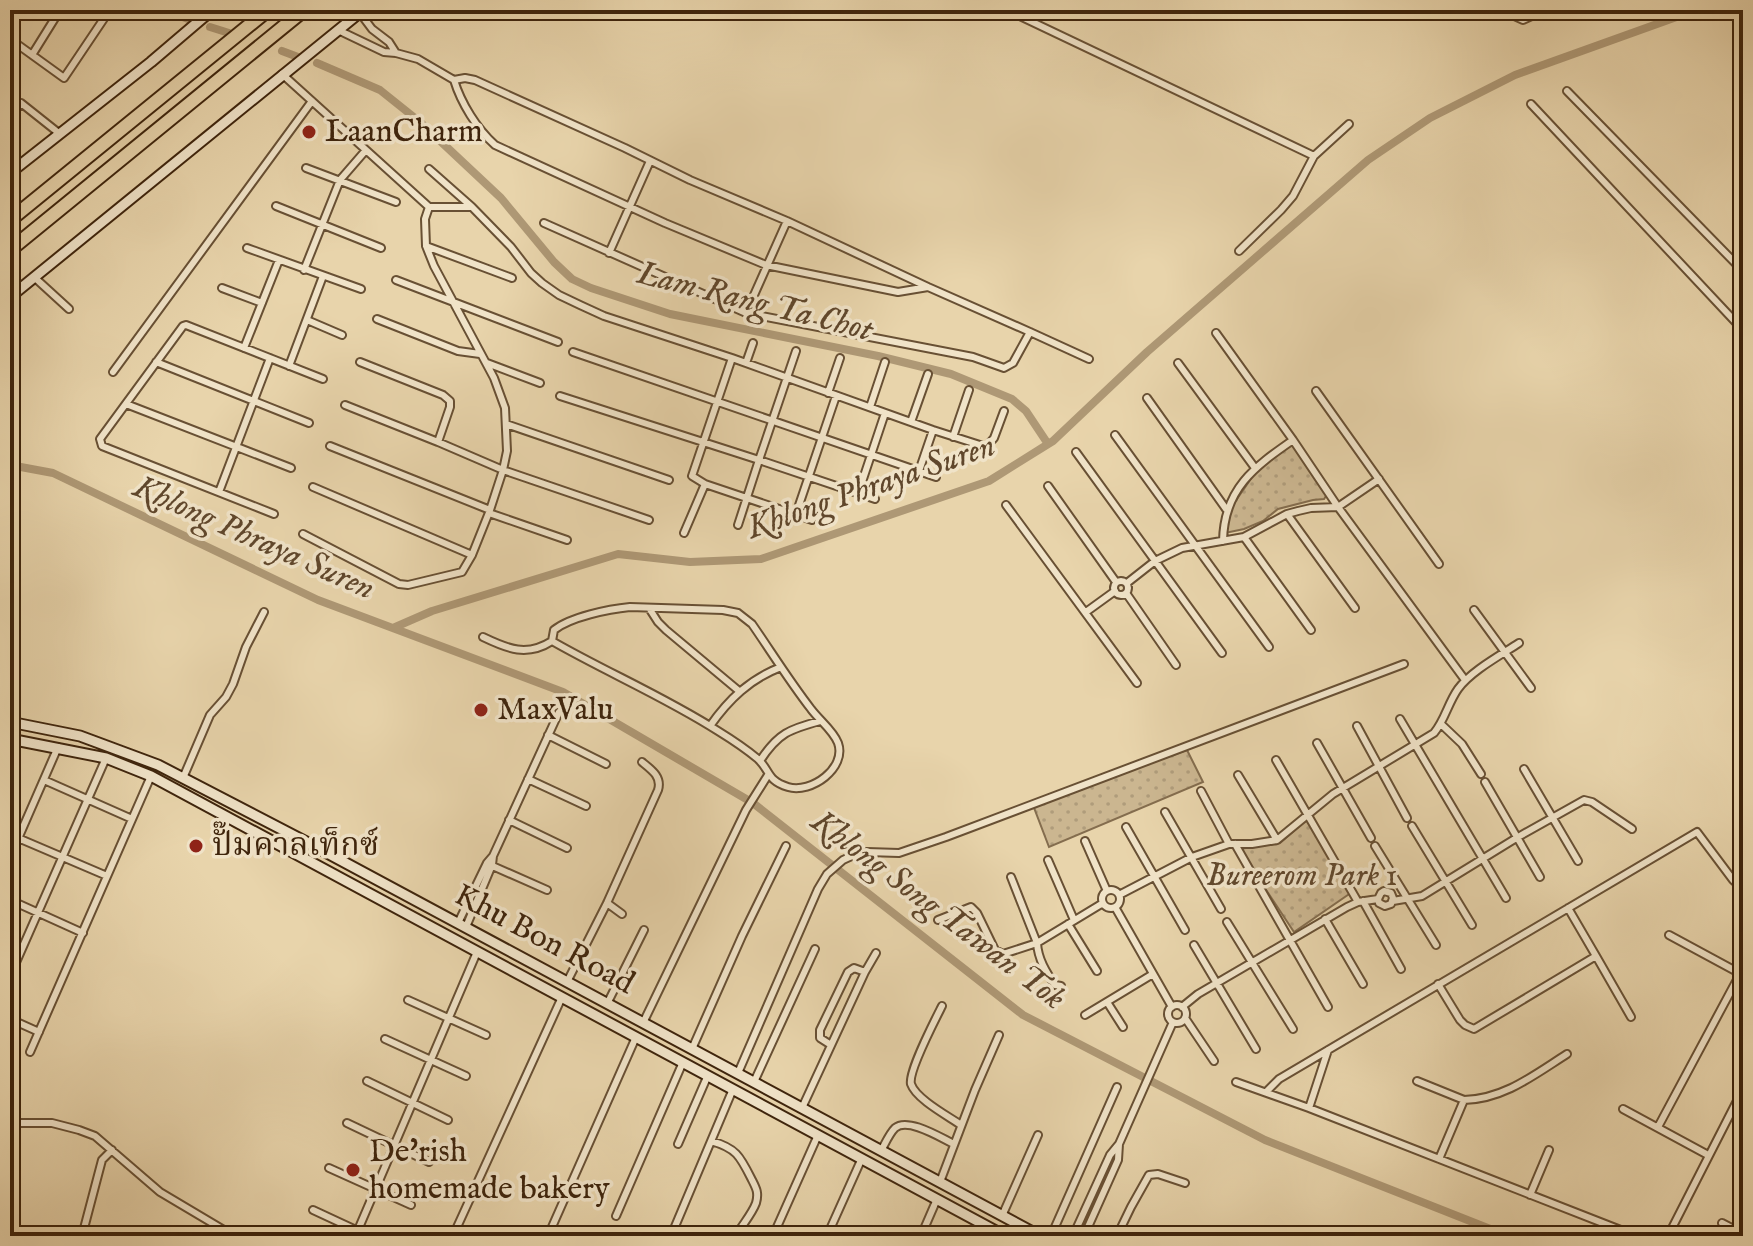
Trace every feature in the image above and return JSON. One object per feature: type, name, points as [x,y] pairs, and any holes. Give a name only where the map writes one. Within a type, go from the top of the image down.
[{"type":"highway","points":[[10,220],[268,10]]},
{"type":"highway","points":[[10,250],[304,10]]},
{"type":"main road","points":[[10,173],[212,10]]},
{"type":"main road","points":[[10,297],[362,11]]},
{"type":"main road","name":"Khu Bon Road","points":[[10,722],[80,736],[158,765],[1040,1236]]},
{"type":"main road","name":"Khu Bon Road","points":[[10,739],[106,758],[151,776],[862,1158],[937,1199],[985,1231],[1000,1235]]},
{"type":"main road","points":[[263,835],[269,823]]},
{"type":"street","points":[[32,55],[60,10]]},
{"type":"street","points":[[1007,10],[1314,156]]},
{"type":"street","points":[[1501,10],[1523,20],[1545,10]]},
{"type":"street","points":[[362,11],[372,29],[389,42],[396,53]]},
{"type":"street","points":[[10,39],[64,78],[105,17]]},
{"type":"street","points":[[360,41],[372,29]]},
{"type":"street","points":[[338,30],[384,52],[418,59],[454,80],[475,80],[1089,359]]},
{"type":"street","points":[[282,74],[429,207],[472,207]]},
{"type":"street","points":[[454,80],[457,91],[479,127],[495,145],[665,223],[766,265],[898,292],[928,287]]},
{"type":"street","points":[[1567,91],[1743,271]]},
{"type":"street","points":[[113,372],[312,101]]},
{"type":"street","points":[[10,117],[21,103],[60,134]]},
{"type":"street","points":[[1531,104],[1743,330]]},
{"type":"street","points":[[1239,251],[1293,196],[1314,156],[1349,124]]},
{"type":"street","points":[[304,270],[340,180],[366,150]]},
{"type":"street","points":[[609,253],[650,161]]},
{"type":"street","points":[[306,168],[396,202]]},
{"type":"street","points":[[429,169],[504,239],[531,273],[559,295],[604,316],[953,437],[987,446],[994,438],[1004,411]]},
{"type":"street","points":[[276,206],[381,248]]},
{"type":"street","points":[[303,534],[399,584],[408,585],[460,574],[472,555],[490,511],[507,451],[505,408],[494,378],[426,246],[425,219],[429,207]]},
{"type":"street","points":[[746,313],[787,221]]},
{"type":"street","points":[[544,223],[746,313],[973,357],[1004,368],[1013,363],[1030,332]]},
{"type":"street","points":[[426,246],[512,278]]},
{"type":"street","points":[[247,248],[361,289]]},
{"type":"street","points":[[244,348],[279,260]]},
{"type":"street","points":[[289,366],[323,276]]},
{"type":"street","points":[[34,277],[69,309]]},
{"type":"street","points":[[396,280],[558,342]]},
{"type":"street","points":[[222,288],[262,303]]},
{"type":"street","points":[[377,319],[458,351],[480,354]]},
{"type":"street","points":[[307,320],[342,335]]},
{"type":"street","points":[[274,514],[102,446],[99,441],[186,325],[323,379]]},
{"type":"street","points":[[1216,333],[1465,680]]},
{"type":"street","points":[[746,363],[753,343]]},
{"type":"street","points":[[738,525],[796,351]]},
{"type":"street","points":[[573,352],[936,477]]},
{"type":"street","points":[[219,492],[270,358]]},
{"type":"street","points":[[732,358],[691,474],[705,484],[812,520]]},
{"type":"street","points":[[796,514],[821,437],[840,358]]},
{"type":"street","points":[[156,362],[309,423]]},
{"type":"street","points":[[360,362],[443,395],[450,401],[438,442]]},
{"type":"street","points":[[870,407],[885,362]]},
{"type":"street","points":[[486,363],[540,383]]},
{"type":"street","points":[[1178,363],[1255,468]]},
{"type":"street","points":[[911,422],[928,374]]},
{"type":"street","points":[[953,437],[969,390]]},
{"type":"street","points":[[1316,391],[1439,564]]},
{"type":"street","points":[[560,396],[875,499]]},
{"type":"street","points":[[1147,398],[1226,509]]},
{"type":"street","points":[[126,404],[291,468]]},
{"type":"street","points":[[345,405],[503,470],[649,520]]},
{"type":"street","points":[[858,494],[885,413]]},
{"type":"street","points":[[506,424],[669,480]]},
{"type":"street","points":[[919,471],[933,430]]},
{"type":"street","points":[[1115,435],[1269,647]]},
{"type":"street","points":[[1223,541],[1226,509],[1237,490],[1255,468],[1293,440]]},
{"type":"street","points":[[330,446],[567,540]]},
{"type":"street","points":[[1076,452],[1222,653]]},
{"type":"street","points":[[1127,583],[1155,561],[1182,548],[1244,537],[1287,514],[1311,508],[1338,507],[1379,479]]},
{"type":"street","points":[[684,533],[705,484]]},
{"type":"street","points":[[1048,486],[1116,582]]},
{"type":"street","points":[[313,487],[472,555]]},
{"type":"street","points":[[1006,505],[1137,683]]},
{"type":"street","points":[[1287,514],[1355,608]]},
{"type":"street","points":[[1244,537],[1311,630]]},
{"type":"street","points":[[1116,582],[1122,580],[1127,583]]},
{"type":"street","points":[[1115,591],[1116,582]]},
{"type":"street","points":[[1126,593],[1127,583]]},
{"type":"street","points":[[1086,612],[1115,591]]},
{"type":"street","points":[[1115,591],[1126,593]]},
{"type":"street","points":[[1126,593],[1176,665]]},
{"type":"street","points":[[483,637],[522,651],[540,649],[552,641],[554,630],[565,623],[618,608],[709,609],[738,613],[752,624],[835,738],[839,753],[833,769],[810,786],[786,787],[768,775],[760,761],[710,726],[552,641]]},
{"type":"street","points":[[649,608],[666,630],[739,691]]},
{"type":"street","points":[[1474,610],[1531,688]]},
{"type":"street","points":[[183,778],[210,715],[233,684],[246,647],[264,612]]},
{"type":"street","points":[[1119,895],[1192,857],[1232,844],[1277,840],[1343,788],[1434,733],[1465,680],[1519,643]]},
{"type":"street","points":[[738,1073],[818,889],[827,874],[843,860],[867,852],[899,853],[946,837],[1404,664]]},
{"type":"street","points":[[710,726],[739,691],[781,667]]},
{"type":"street","points":[[462,926],[559,712]]},
{"type":"street","points":[[1400,719],[1506,898]]},
{"type":"street","points":[[760,761],[780,735],[820,721]]},
{"type":"street","points":[[1441,724],[1462,744],[1481,774]]},
{"type":"street","points":[[1357,726],[1407,818]]},
{"type":"street","points":[[548,735],[606,764]]},
{"type":"street","points":[[1317,743],[1371,838]]},
{"type":"street","points":[[10,857],[58,747]]},
{"type":"street","points":[[10,976],[106,758]]},
{"type":"street","points":[[1276,760],[1401,969]]},
{"type":"street","points":[[567,982],[607,903],[660,784],[656,774],[642,762]]},
{"type":"street","points":[[1524,769],[1578,861]]},
{"type":"street","points":[[643,1023],[746,810],[768,775]]},
{"type":"street","points":[[1238,775],[1277,840]]},
{"type":"street","points":[[30,1052],[151,776]]},
{"type":"street","points":[[528,779],[586,806]]},
{"type":"street","points":[[44,780],[132,819]]},
{"type":"street","points":[[1485,782],[1540,877]]},
{"type":"street","points":[[1201,791],[1328,1007]]},
{"type":"street","points":[[1378,899],[1385,906],[1393,901],[1422,896],[1580,801],[1588,800],[1632,829]]},
{"type":"street","points":[[1165,812],[1221,909]]},
{"type":"street","points":[[509,820],[567,848]]},
{"type":"street","points":[[1412,826],[1472,925]]},
{"type":"street","points":[[1126,827],[1185,930]]},
{"type":"street","points":[[1266,1092],[1279,1079],[1697,832],[1743,889]]},
{"type":"street","points":[[18,838],[107,876]]},
{"type":"street","points":[[1085,841],[1107,891]]},
{"type":"street","points":[[692,1049],[786,846]]},
{"type":"street","points":[[1375,846],[1436,945]]},
{"type":"street","points":[[1048,860],[1071,922],[1097,971]]},
{"type":"street","points":[[489,864],[547,890]]},
{"type":"street","points":[[1011,877],[1037,943],[1038,955],[1055,985],[1061,986]]},
{"type":"street","points":[[1107,891],[1119,895],[1120,902],[1115,907],[1108,908],[1103,903],[1102,896],[1107,891]]},
{"type":"street","points":[[1378,899],[1381,893],[1387,891],[1392,894],[1393,901]]},
{"type":"street","points":[[1172,1007],[1182,1007],[1190,999],[1325,919],[1361,902],[1378,899]]},
{"type":"street","points":[[10,900],[83,933]]},
{"type":"street","points":[[607,903],[622,914]]},
{"type":"street","points":[[938,920],[971,907],[995,950],[1003,954],[1037,943],[1103,903]]},
{"type":"street","points":[[1115,907],[1172,1007]]},
{"type":"street","points":[[1568,908],[1631,1017]]},
{"type":"street","points":[[1325,919],[1363,984]]},
{"type":"street","points":[[1227,922],[1293,1029]]},
{"type":"street","points":[[607,1004],[644,930]]},
{"type":"street","points":[[1658,1127],[1742,974],[1669,935]]},
{"type":"street","points":[[1194,945],[1256,1049]]},
{"type":"street","points":[[754,1082],[815,949]]},
{"type":"street","points":[[358,1230],[477,952]]},
{"type":"street","points":[[802,1108],[876,953]]},
{"type":"street","points":[[1438,984],[1460,1020],[1474,1029],[1596,956]]},
{"type":"street","points":[[831,1045],[820,1038],[820,1030],[848,972],[854,968],[865,972]]},
{"type":"street","points":[[1085,1015],[1153,974]]},
{"type":"street","points":[[453,1236],[562,997]]},
{"type":"street","points":[[408,1000],[486,1035]]},
{"type":"street","points":[[1107,1002],[1123,1027]]},
{"type":"street","points":[[942,1006],[912,1071],[911,1083],[926,1101],[961,1125]]},
{"type":"street","points":[[1172,1007],[1168,1017],[1179,1023],[1185,1018],[1186,1012],[1182,1007]]},
{"type":"street","points":[[1185,1018],[1214,1061]]},
{"type":"street","points":[[10,1019],[39,1032]]},
{"type":"street","points":[[1073,1236],[1110,1155],[1119,1144],[1173,1022]]},
{"type":"street","points":[[940,1182],[999,1035]]},
{"type":"street","points":[[548,1236],[636,1037]]},
{"type":"street","points":[[385,1039],[466,1076]]},
{"type":"street","points":[[1309,1108],[1328,1050]]},
{"type":"street","points":[[1417,1081],[1464,1100],[1477,1099],[1507,1091],[1567,1054]]},
{"type":"street","points":[[616,1216],[683,1062]]},
{"type":"street","points":[[678,1144],[708,1075]]},
{"type":"street","points":[[10,1080],[15,1085],[11,1124],[52,1123],[95,1136],[160,1192],[234,1236]]},
{"type":"street","points":[[367,1081],[448,1120]]},
{"type":"street","points":[[1236,1082],[1636,1236]]},
{"type":"street","points":[[1051,1236],[1117,1087]]},
{"type":"street","points":[[671,1236],[733,1089]]},
{"type":"street","points":[[1668,1236],[1743,1089]]},
{"type":"street","points":[[1439,1159],[1464,1100]]},
{"type":"street","points":[[1623,1109],[1708,1155]]},
{"type":"street","points":[[347,1123],[429,1162]]},
{"type":"street","points":[[881,1151],[893,1130],[903,1125],[954,1144]]},
{"type":"street","points":[[773,1236],[818,1135]]},
{"type":"street","points":[[1002,1216],[1038,1135]]},
{"type":"street","points":[[711,1141],[724,1145],[738,1155],[758,1191],[753,1209],[736,1236]]},
{"type":"street","points":[[1084,1236],[1118,1160],[1119,1144]]},
{"type":"street","points":[[82,1236],[102,1160],[112,1150]]},
{"type":"street","points":[[1530,1195],[1549,1150]]},
{"type":"street","points":[[827,1236],[862,1158]]},
{"type":"street","points":[[329,1168],[411,1205]]},
{"type":"street","points":[[1117,1236],[1149,1175],[1158,1174],[1185,1183]]},
{"type":"street","points":[[921,1236],[937,1199]]},
{"type":"street","points":[[313,1210],[369,1236]]},
{"type":"street","points":[[1722,1223],[1743,1234]]},
{"type":"green space","points":[[1294,443],[1328,493],[1324,499],[1278,509],[1263,521],[1225,533],[1228,512],[1257,470]]},
{"type":"green space","points":[[1187,750],[1203,782],[1049,847],[1033,805]]},
{"type":"green space","name":"Bureerom Park 1","points":[[1311,816],[1355,890],[1294,932],[1239,849],[1280,843]]},
{"type":"waterway","name":"Khlong Phraya Suren","points":[[393,628],[432,611],[618,554],[690,562],[761,559],[989,481],[1053,441],[1147,352],[1368,160],[1430,118],[1515,75],[1696,10]]},
{"type":"waterway","name":"Lam Rang Ta Chot","points":[[118,14],[180,16],[191,20]]},
{"type":"waterway","name":"Lam Rang Ta Chot","points":[[210,27],[229,33]]},
{"type":"waterway","name":"Lam Rang Ta Chot","points":[[282,51],[298,57]]},
{"type":"waterway","name":"Lam Rang Ta Chot","points":[[317,63],[380,90],[420,122],[501,198],[572,279],[670,314],[951,374],[1012,399],[1026,411],[1048,444]]},
{"type":"waterway","name":"Khlong Song Tawan Tok","points":[[10,465],[53,473],[318,600],[563,692],[753,803],[1023,1015],[1265,1140],[1508,1236]]},
{"type":"place","name":"LaanCharm","points":[[309,132]]},
{"type":"place","name":"MaxValu","points":[[481,710]]},
{"type":"place","name":"ปั๊มคาลเท็กซ์","points":[[196,846]]},
{"type":"place","name":"De'rish homemade bakery","points":[[353,1170]]}]
